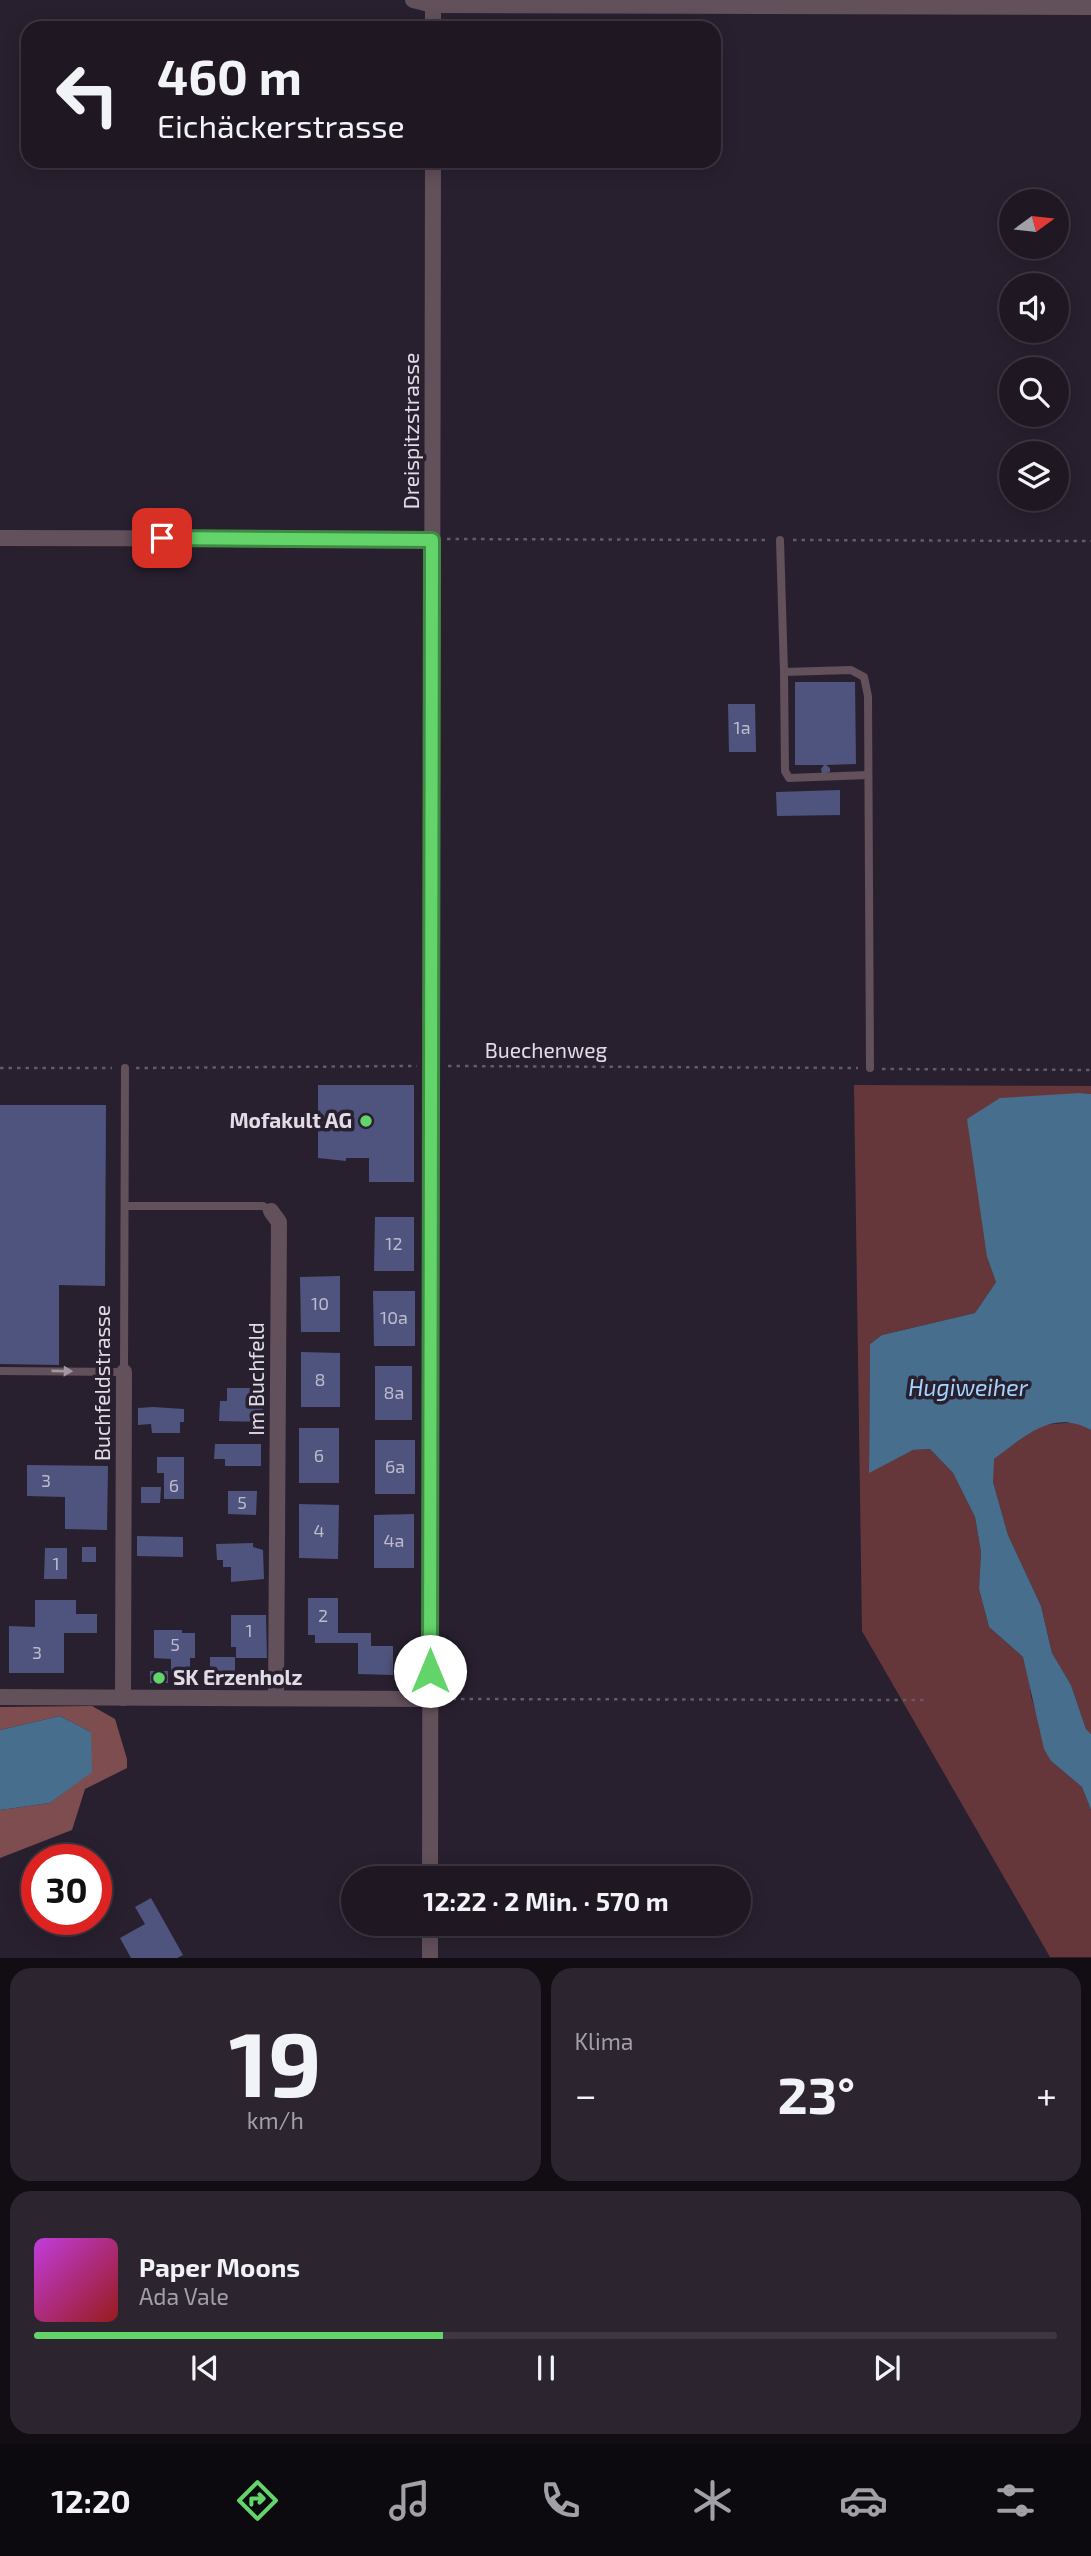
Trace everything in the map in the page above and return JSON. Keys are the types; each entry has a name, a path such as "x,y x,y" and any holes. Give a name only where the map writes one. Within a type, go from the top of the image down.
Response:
{"street":[{"path":"412,0 1091,7"},
{"path":"433,2 433,21"},
{"name":"Dreispitzstrasse","path":"430,1866 433,168"},
{"path":"0,538 432,540"},
{"name":"Im Buchfeld","path":"271,1211 279,1222 276,1698"},
{"name":"Buchfeldstrasse","path":"123,1698 124,1372"},
{"path":"0,1696 430,1699"},
{"path":"430,1936 430,1958"}],"lane":[{"path":"780,540 785,771 789,778 868,775"},
{"path":"784,672 851,670 864,677 868,696 870,1068"},
{"name":"Buchfeldstrasse","path":"124,1372 125,1068"},
{"name":"Im Buchfeld","path":"125,1206 263,1206 271,1211"},
{"path":"0,1371 124,1372"}],"path":[{"path":"432,540 1091,541"},
{"name":"Buechenweg","path":"0,1068 431,1066 1091,1070"},
{"path":"430,1699 924,1700"}],"shaded area":[{"path":"854,1085 1091,1086 1091,1094 1080,1093 987,1257 996,1282 975,1313 882,1335 870,1344 869,1472 913,1450 930,1449 953,1473 975,1517 981,1552 979,1589 989,1627 1023,1657 1031,1696 1051,1761 1082,1787 1091,1810 1091,1957 1050,1957 862,1631"},
{"path":"1077,1422 1091,1430 1091,1734 1086,1729 1071,1685 1052,1653 1041,1606 1008,1535 993,1482 993,1459 1040,1425"},
{"path":"92,1706 115,1719 127,1759 127,1768 85,1789 72,1830 36,1844 21,1844 21,1850 0,1858 0,1810 50,1803 91,1772 91,1732 60,1716 0,1730 0,1707"}],"water":[{"name":"Hugiweiher","path":"1091,1094 1091,1430 1064,1422 1039,1428 994,1459 993,1482 1008,1535 1041,1606 1052,1653 1071,1685 1086,1729 1091,1734 1091,1810 1082,1787 1051,1761 1044,1749 1023,1657 989,1627 979,1589 981,1552 975,1517 953,1473 930,1449 913,1450 869,1473 870,1344 882,1335 975,1313 996,1282 987,1257 967,1119 1000,1098"},
{"path":"60,1716 91,1732 92,1772 50,1803 0,1810 0,1730"}],"building":[{"path":"795,682 855,682 856,764 826,765 830,772 822,774 824,765 795,765"},
{"path":"728,704 755,704 756,752 729,752"},
{"path":"840,790 840,815 777,816 776,792"},
{"name":"Mofakult AG","path":"318,1085 414,1085 414,1182 369,1182 369,1158 346,1158 346,1161 318,1158"},
{"path":"0,1105 106,1105 105,1286 59,1285 59,1365 0,1364"},
{"path":"375,1217 414,1217 414,1271 374,1271"},
{"path":"340,1276 340,1332 301,1332 300,1277"},
{"path":"373,1291 415,1291 415,1346 374,1346"},
{"path":"301,1352 340,1353 340,1407 301,1407"},
{"path":"375,1366 412,1366 412,1420 375,1420"},
{"path":"227,1388 251,1388 251,1403 263,1404 262,1422 219,1421 220,1401 227,1401"},
{"path":"138,1408 184,1409 184,1422 180,1422 180,1433 152,1433 151,1424 138,1425"},
{"path":"299,1428 339,1428 339,1483 299,1483"},
{"path":"375,1440 415,1440 415,1494 375,1494"},
{"path":"215,1444 261,1444 261,1466 225,1466 225,1459 214,1459"},
{"path":"157,1457 184,1457 184,1499 164,1499 164,1473 157,1473"},
{"path":"27,1465 108,1466 107,1530 65,1529 65,1497 27,1496"},
{"path":"141,1487 161,1487 160,1503 141,1503"},
{"path":"228,1491 257,1491 256,1515 228,1514"},
{"path":"299,1504 339,1505 338,1559 299,1558"},
{"path":"414,1514 414,1568 374,1568 374,1515"},
{"path":"137,1536 183,1537 183,1557 137,1556"},
{"path":"253,1543 253,1547 263,1550 264,1579 231,1582 231,1567 223,1567 223,1560 217,1560 216,1544"},
{"path":"82,1547 96,1547 96,1562 82,1562"},
{"path":"45,1548 67,1548 67,1579 44,1579"},
{"path":"308,1598 338,1598 338,1633 371,1633 371,1646 393,1646 393,1675 358,1674 358,1643 315,1643 315,1635 308,1635"},
{"path":"35,1600 76,1600 76,1614 97,1614 97,1633 64,1633 64,1673 9,1673 9,1626 35,1627"},
{"path":"231,1615 266,1615 267,1658 236,1658 236,1647 231,1647"},
{"path":"154,1630 195,1633 195,1658 190,1658 190,1678 171,1678 171,1659 154,1658"},
{"path":"210,1657 235,1657 235,1676 210,1675"},
{"name":"SK Erzenholz","path":"150,1671 168,1671 168,1683 150,1683"},
{"path":"151,1898 183,1955 177,1958 131,1958 120,1938 145,1924 135,1907"}],"place":[{"name":"Mofakult AG","path":"366,1121"},
{"name":"SK Erzenholz","path":"159,1678"}],"route":[{"path":"162,538 432,540 430,1671"}]}
